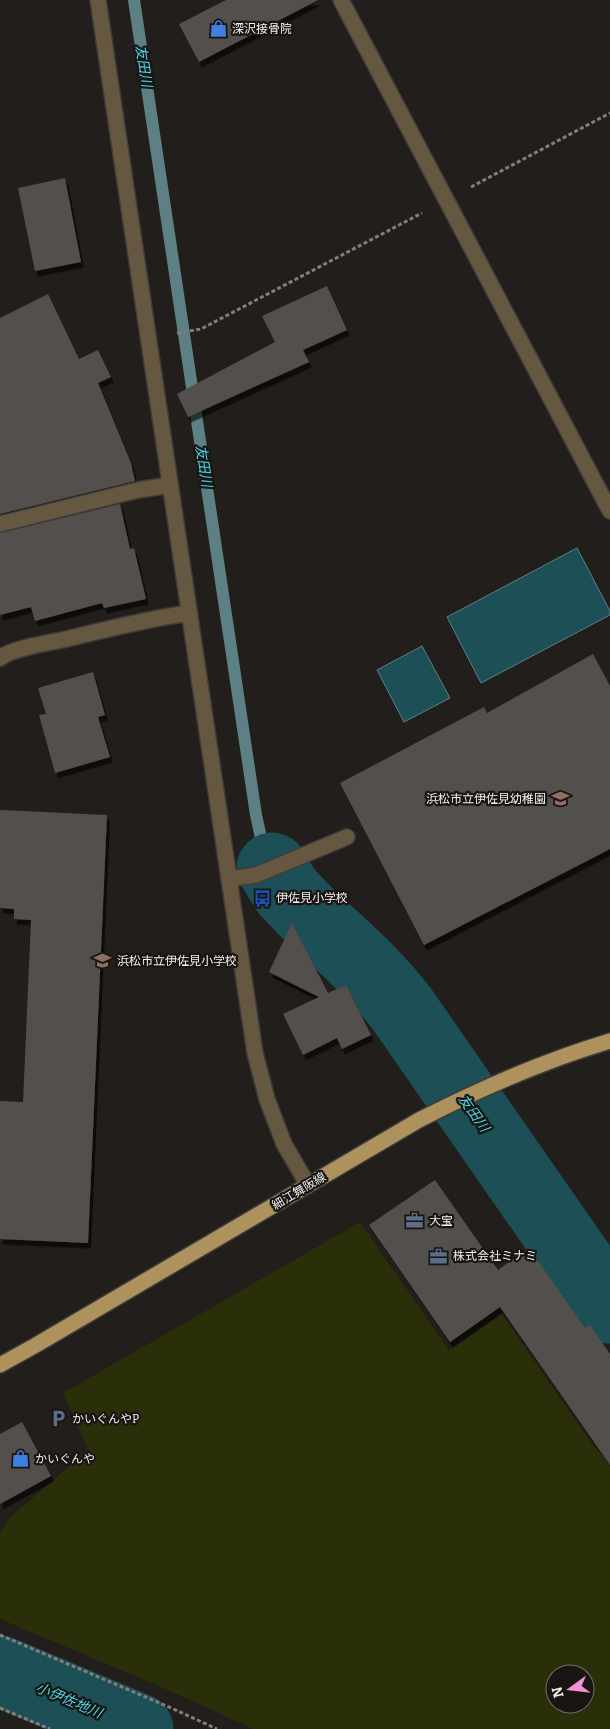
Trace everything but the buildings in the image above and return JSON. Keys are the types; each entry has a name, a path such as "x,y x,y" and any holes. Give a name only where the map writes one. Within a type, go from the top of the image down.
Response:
{"main road":[{"name":"細江舞阪線","path":"0,1365 448,1105 534,1067 610,1041"}],"street":[{"path":"98,0 255,1053 268,1099 284,1144 308,1185"},
{"path":"342,0 610,511"},
{"path":"0,524 138,490 170,485"},
{"path":"0,658 28,647 157,618 190,613"},
{"path":"229,879 256,875 347,837"}],"path":[{"path":"172,333 201,329 610,113"},
{"path":"0,1635 217,1729"},
{"path":"0,1708 50,1729"}],"green space":[{"path":"360,1222 449,1350 502,1314 591,1443 610,1463 610,1729 253,1729 175,1693 0,1619 0,1534 7,1520 88,1450 63,1393"}],"water":[{"path":"577,548 610,611 610,615 481,683 447,617"},
{"path":"422,646 450,698 404,722 377,670"}],"waterway":[{"name":"友田川","path":"134,0 256,815 262,842 272,868"},
{"name":"友田川","path":"272,868 287,892 312,918"},
{"name":"友田川","path":"324,929 365,967 402,1009 610,1308"},
{"name":"小伊佐地川","path":"0,1671 138,1729"}],"place":[{"name":"深沢接骨院","path":"218,29"},
{"name":"浜松市立伊佐見幼稚園","path":"560,799"},
{"name":"伊佐見小学校","path":"262,898"},
{"name":"浜松市立伊佐見小学校","path":"103,961"},
{"name":"大宝","path":"415,1221"},
{"name":"株式会社ミナミ","path":"439,1256"},
{"name":"かいぐんやP","path":"58,1419"},
{"name":"かいぐんや","path":"21,1459"}]}
